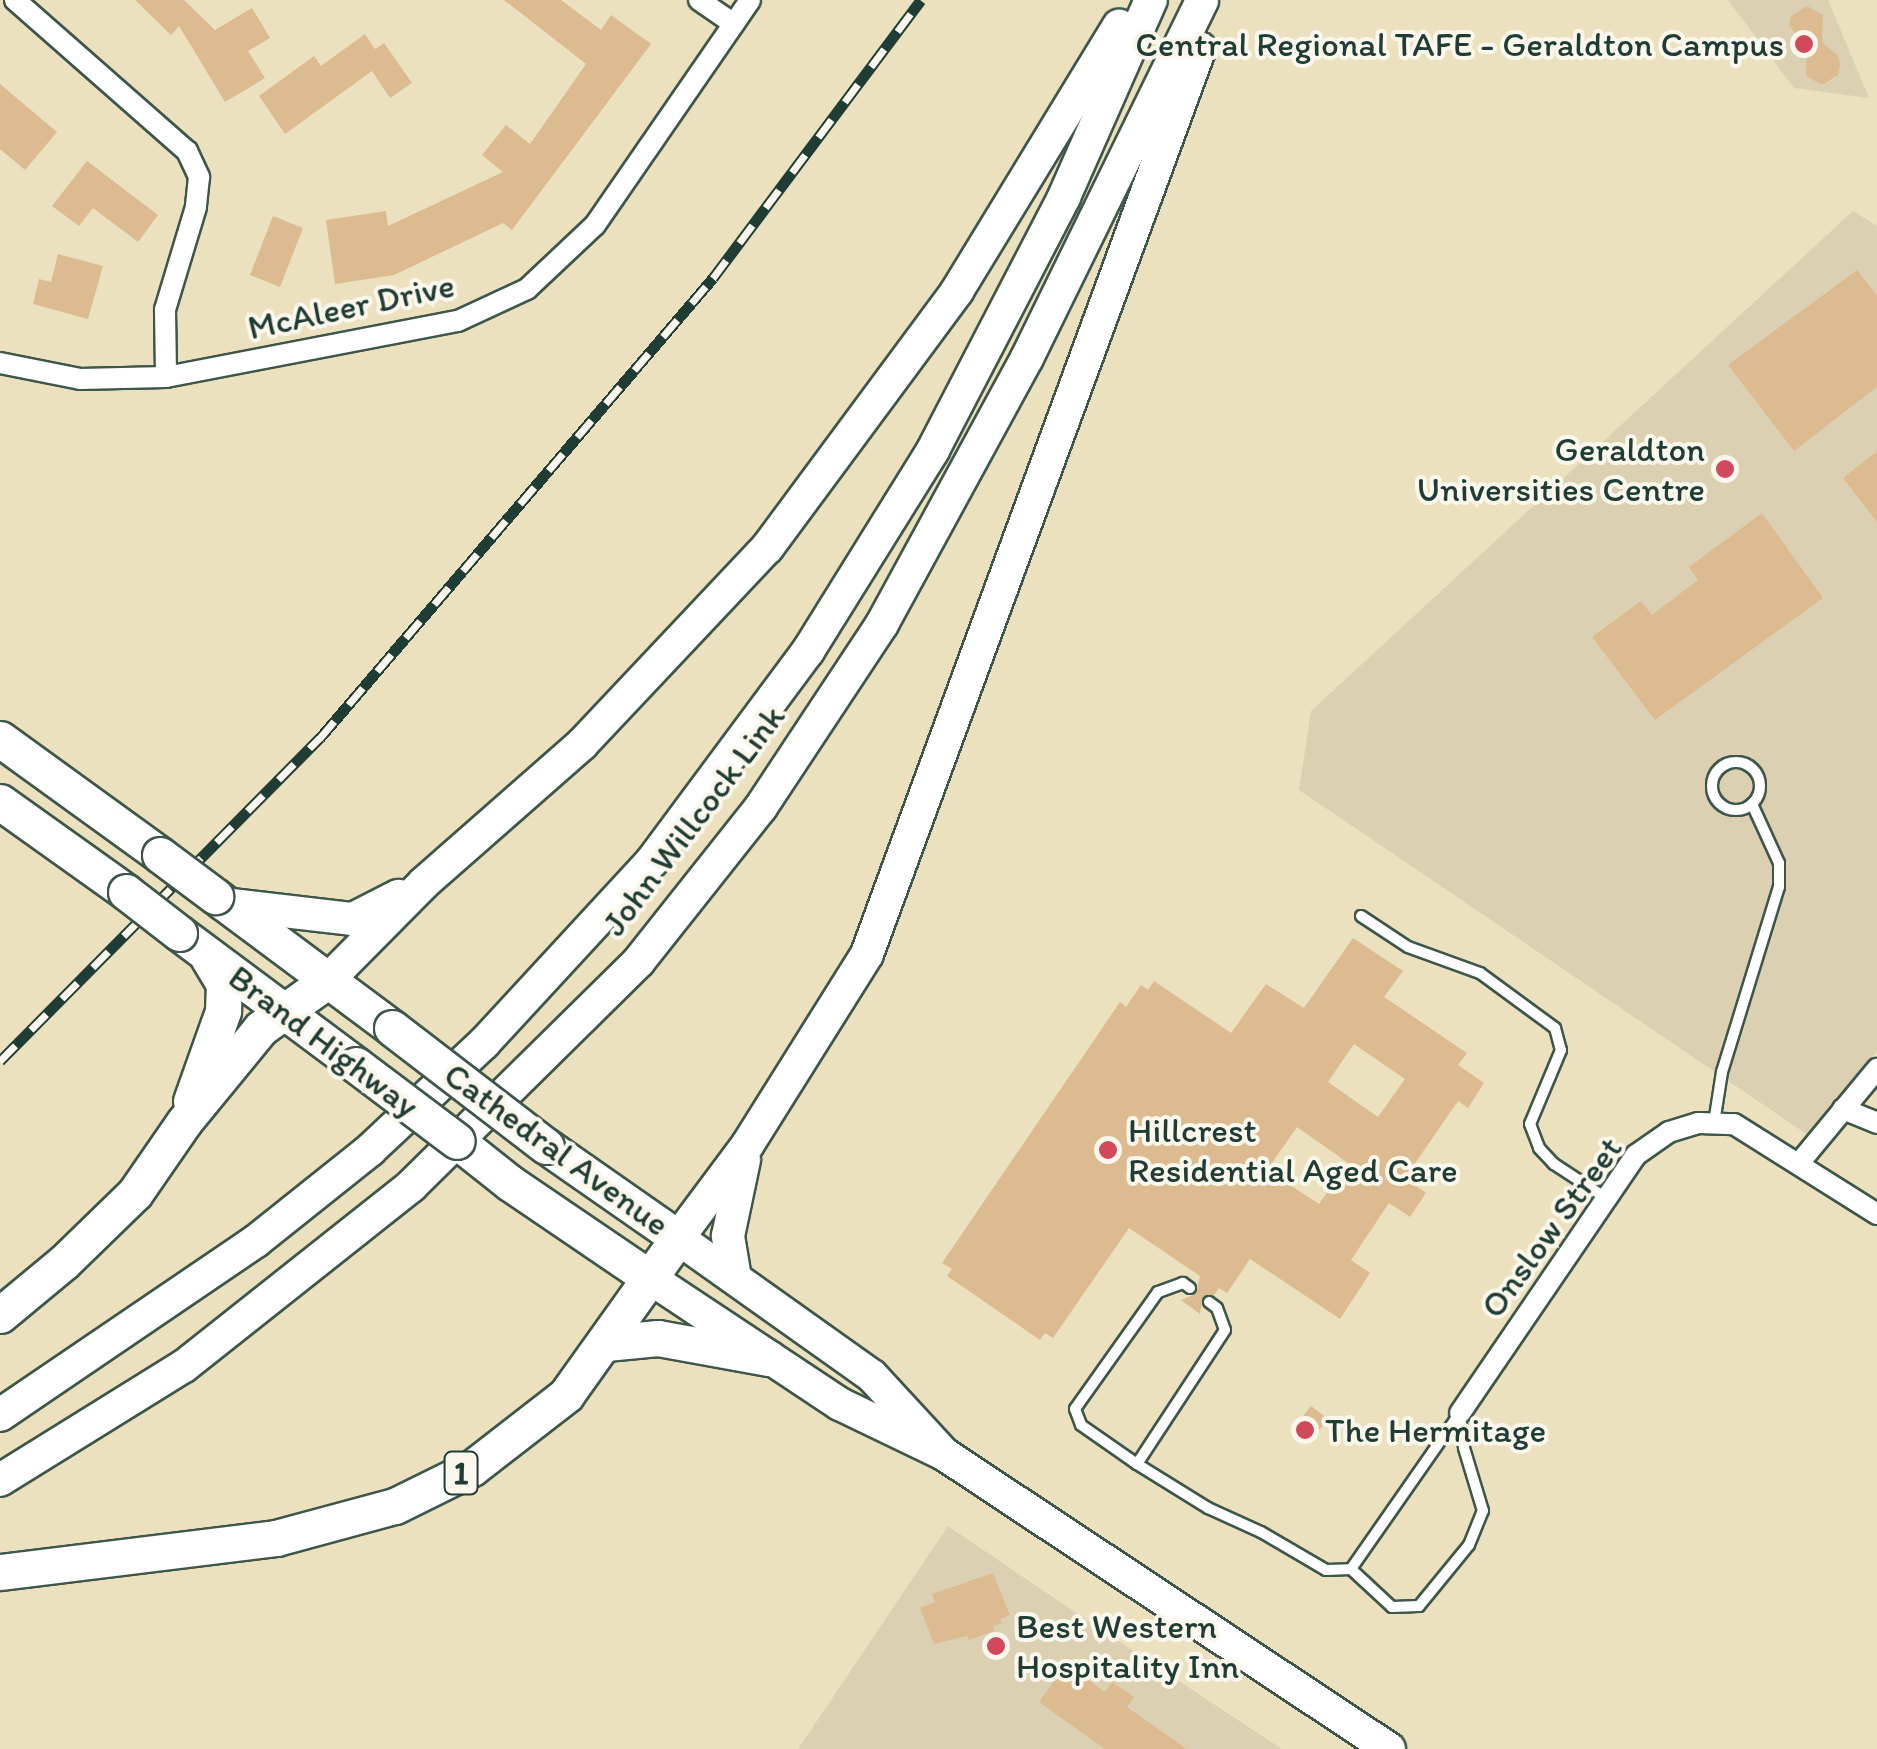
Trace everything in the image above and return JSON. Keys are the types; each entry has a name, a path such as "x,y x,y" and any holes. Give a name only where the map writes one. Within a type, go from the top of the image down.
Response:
{"highway":[{"name":"Cathedral Avenue","path":"0,739 546,1146 678,1238"},
{"name":"Brand Highway","path":"0,802 126,892 510,1183 650,1278"},
{"path":"184,1122 223,1012 224,984 192,943"},
{"path":"0,1315 64,1262 135,1192 184,1122 280,1010 326,981"},
{"name":"1","path":"0,1572 276,1538 395,1506 472,1468 566,1395 678,1238"},
{"path":"606,1343 658,1338 768,1358"}],"main road":[{"path":"326,981 424,883 582,744 768,548 956,292 1132,0"},
{"name":"John Willcock Link","path":"0,1415 256,1241 370,1150 484,1043 652,861 808,652 933,450 1064,198 1151,0"},
{"name":"John Willcock Link","path":"0,1480 184,1366 410,1186 640,961 761,806 882,624 1027,358 1202,0"},
{"path":"678,1238 748,1144 867,954 1220,0"},
{"path":"219,900 353,918 424,883"},
{"path":"735,1278 728,1236 748,1144"},
{"name":"Cathedral Avenue","path":"678,1238 872,1376 944,1454"},
{"name":"Cathedral Avenue","path":"650,1278 840,1404 944,1454 1390,1749"}],"street":[{"path":"15,0 187,151 198,177 196,207 165,310 166,377"},
{"path":"699,0 734,24"},
{"name":"McAleer Drive","path":"0,363 80,379 166,377 458,320 527,289 595,225 750,0"},
{"path":"1800,1162 1877,1069"},
{"path":"1843,1109 1877,1123"},
{"path":"1714,1124 1734,1124 1877,1214"},
{"name":"Onslow Street","path":"1460,1413 1636,1156 1669,1132 1714,1124"}],"lane":[{"path":"1738,761 1755,770 1760,788 1752,804 1734,810 1717,800 1712,783 1721,766 1738,761"},
{"path":"1714,1124 1722,1072 1779,887 1779,863 1752,804"},
{"path":"1361,916 1408,947 1480,973 1555,1028 1561,1050 1530,1124 1540,1148 1554,1164 1606,1198"},
{"path":"1190,1288 1183,1284 1158,1292 1075,1408 1081,1425 1208,1508 1261,1532 1326,1570 1351,1569 1392,1607 1419,1606 1470,1545 1483,1511 1464,1448 1460,1413"},
{"path":"1138,1464 1224,1330 1217,1308 1209,1302"},
{"path":"1351,1569 1460,1413"}],"shaded area":[{"name":"Central Regional TAFE - Geraldton Campus","path":"1728,0 1828,0 1869,98 1794,88"},
{"name":"Geraldton Universities Centre","path":"1853,211 1877,226 1877,1051 1808,1135 1299,790 1311,711"},
{"name":"Best Western Hospitality Inn","path":"948,1526 1091,1623 1282,1749 798,1749"}],"building":[{"path":"135,0 184,0 215,30 252,8 270,38 248,51 265,78 225,102 179,26 171,35"},
{"path":"504,0 561,0 601,30 611,15 651,44 512,230 503,223 394,275 335,284 326,220 386,211 388,226 503,172 482,155 506,125 530,144 586,64"},
{"path":"1807,6 1823,15 1822,42 1838,56 1840,65 1838,75 1822,85 1806,76 1807,49 1789,25 1791,16"},
{"path":"365,34 375,49 384,43 412,83 390,98 372,71 285,134 259,96 314,56 321,66"},
{"path":"0,84 57,132 25,170 0,149"},
{"path":"87,161 158,215 138,242 93,208 79,226 52,206"},
{"path":"273,216 303,228 280,287 250,275"},
{"path":"58,254 103,266 88,319 33,304 39,279 51,282"},
{"path":"1857,270 1877,296 1877,387 1794,451 1728,365"},
{"path":"1877,451 1877,522 1843,478"},
{"path":"1762,513 1823,598 1655,720 1592,637 1641,601 1652,615 1698,580 1689,567"},
{"name":"Hillcrest Residential Aged Care","path":"1353,938 1403,971 1384,997 1467,1053 1458,1065 1484,1083 1468,1108 1458,1101 1405,1178 1426,1193 1410,1217 1389,1203 1351,1260 1370,1273 1340,1319 1250,1259 1227,1293 1219,1288 1214,1295 1203,1296 1200,1314 1181,1300 1196,1294 1200,1276 1129,1228 1053,1338 1045,1333 1040,1340 947,1276 952,1269 942,1263 1120,1002 1126,1007 1141,985 1148,990 1154,981 1231,1033 1266,984 1304,1008","holes":["1354,1044 1405,1079 1378,1117 1328,1082","1297,1127 1348,1163 1319,1204 1267,1170"]},
{"path":"1311,1406 1328,1419 1309,1443 1292,1430"},
{"path":"993,1573 1010,1615 993,1626 994,1631 969,1640 967,1636 934,1644 920,1608 935,1602 932,1594"},
{"path":"1066,1664 1105,1692 1112,1682 1134,1697 1127,1707 1187,1749 1105,1749 1039,1702"}],"railway":[{"path":"0,1061 320,738 713,278 921,0"}],"place":[{"name":"Central Regional TAFE - Geraldton Campus","path":"1804,44"},
{"name":"Geraldton Universities Centre","path":"1725,469"},
{"name":"Hillcrest Residential Aged Care","path":"1108,1150"},
{"name":"The Hermitage","path":"1305,1430"},
{"name":"Best Western Hospitality Inn","path":"996,1646"}]}
